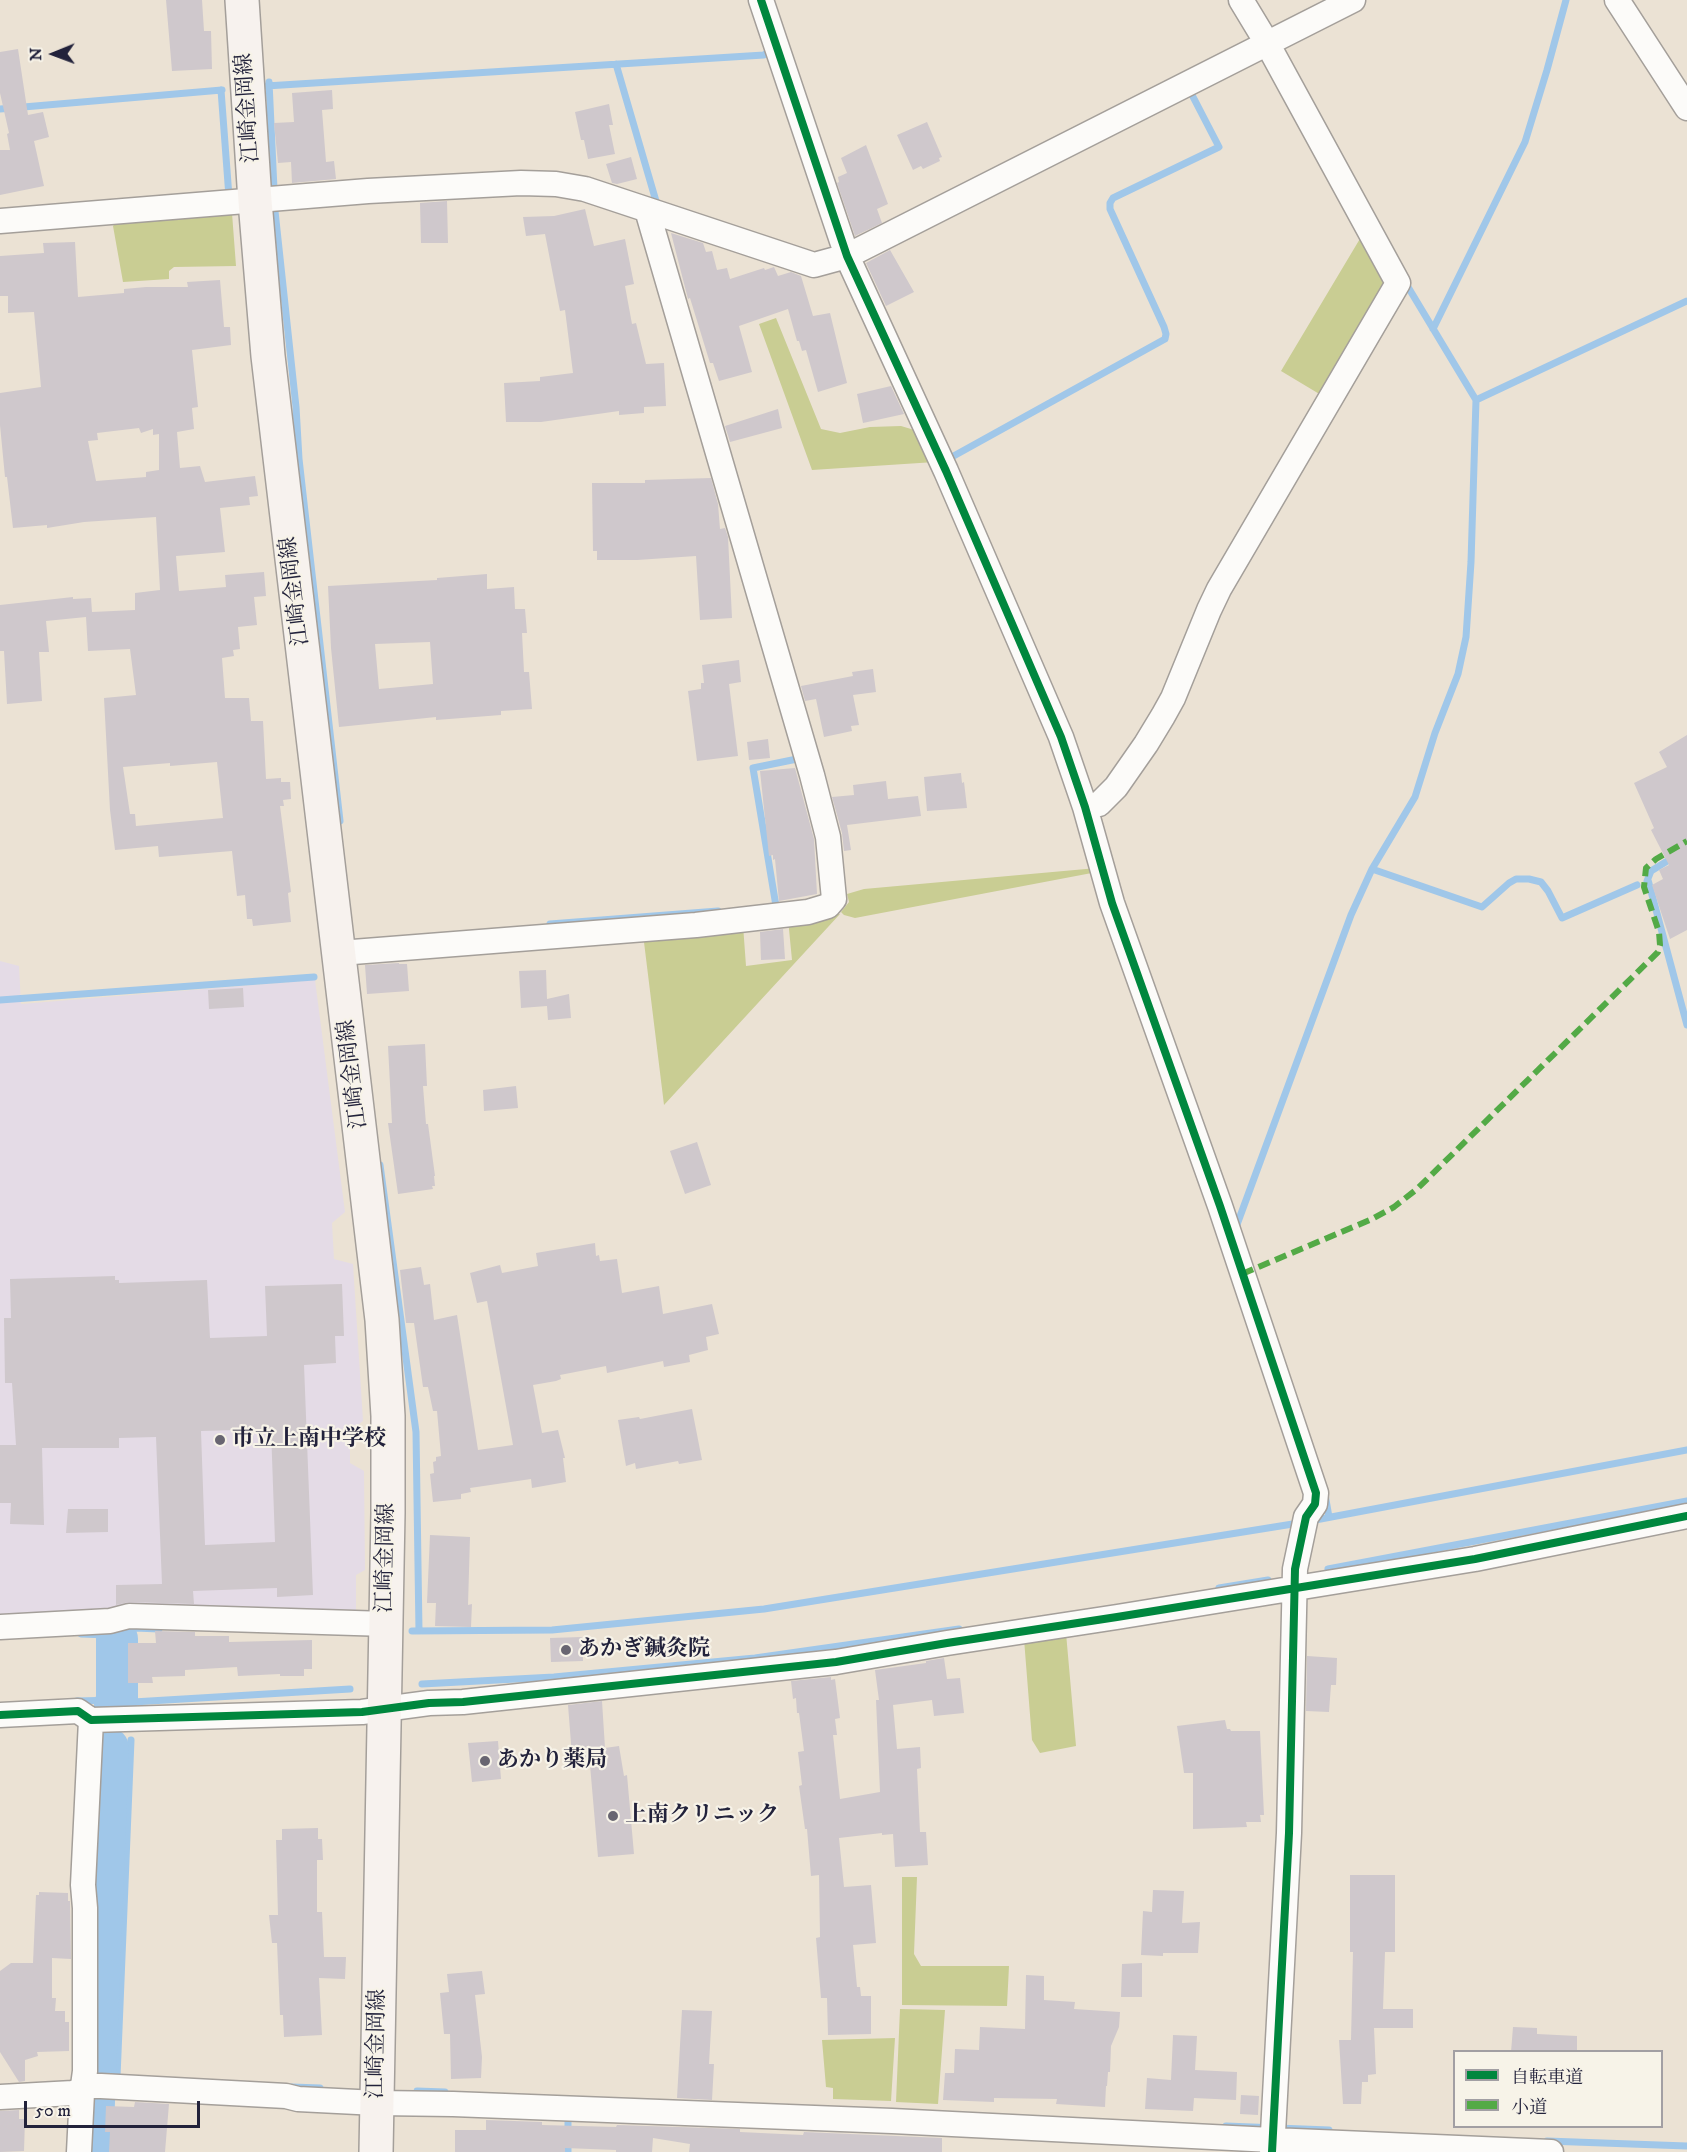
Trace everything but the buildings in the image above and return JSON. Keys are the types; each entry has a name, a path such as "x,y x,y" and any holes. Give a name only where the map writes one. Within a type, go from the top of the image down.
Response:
{"main road":[{"name":"江崎金岡線","path":"242,0 268,200 268,356 349,952 382,1320 388,1416 387,1624 376,2152"}],"street":[{"path":"761,0 851,254 1092,806 1112,903 1220,1206 1316,1493 1315,1504 1306,1521 1295,1569 1289,1833 1272,2138"},
{"path":"1092,806 1116,787 1146,744 1173,698 1219,590 1398,283 1241,0"},
{"path":"0,221 404,189 521,183 556,184 585,189 814,265 851,254 1264,38 1353,0"},
{"path":"1617,0 1687,108"},
{"path":"349,952 696,925 808,912 828,906 834,899 828,837 812,775 656,213"},
{"path":"0,1715 78,1711 91,1720 351,1712 836,1662 1475,1559 1687,1516"},
{"path":"0,1627 110,1621 129,1616 387,1624"},
{"path":"79,2152 90,2086 85,2071 83,1885 91,1720"},
{"path":"0,2097 73,2093 90,2086 377,2103 892,2121 1551,2152"}],"shaded area":[{"path":"0,961 19,966 21,1004 315,980 345,1212 332,1223 334,1259 353,1264 363,1421 350,1431 350,1463 364,1471 365,1570 356,1575 356,1618 0,1621"}],"green space":[{"path":"232,213 236,266 174,267 169,271 169,279 123,282 113,226 117,220"},
{"path":"1364,232 1390,279 1321,395 1281,371"},
{"path":"776,318 821,429 840,433 870,427 901,426 921,432 935,462 812,470 759,324"},
{"path":"1097,868 1097,872 855,918 841,912 849,902 847,894 864,889"},
{"path":"840,914 664,1105 643,934 743,925 746,966 792,960 788,919"},
{"path":"1066,1633 1076,1746 1040,1753 1032,1740 1024,1639"},
{"path":"902,1877 917,1877 914,1954 921,1966 1009,1966 1007,2006 902,2005"},
{"path":"900,2009 945,2010 938,2104 896,2102"},
{"path":"895,2038 891,2101 833,2099 833,2088 826,2087 822,2040"}],"waterway":[{"path":"1433,329 1525,142 1566,0"},
{"path":"266,86 764,55 769,48"},
{"path":"616,64 658,208"},
{"path":"269,82 275,211 296,407 299,459 340,821"},
{"path":"221,90 229,197"},
{"path":"0,109 222,90"},
{"path":"950,458 1165,339 1164,327 1110,209 1110,203 1113,198 1219,147 1190,91"},
{"path":"1372,869 1415,797 1435,733 1458,674 1466,637 1471,562 1476,400 1405,282"},
{"path":"1476,400 1687,301"},
{"path":"776,906 753,768 797,759"},
{"path":"1647,881 1651,871 1687,849"},
{"path":"1235,1230 1351,915 1372,869 1482,907 1516,879 1541,882 1562,918 1637,885"},
{"path":"1648,880 1687,1025"},
{"path":"550,924 718,911"},
{"path":"0,1000 314,977"},
{"path":"380,1165 416,1432 419,1631"},
{"path":"1310,1521 1687,1450"},
{"path":"1325,1494 1329,1517"},
{"path":"1328,1569 1687,1501"},
{"path":"412,1631 552,1630 764,1609 1299,1523"},
{"path":"1219,1588 1268,1580"},
{"path":"81,1634 107,1635 117,1639 135,1628 159,1629"},
{"path":"422,1684 554,1677 755,1658 959,1629"},
{"path":"115,1705 117,1700 117,1639"},
{"path":"77,1701 133,1702 350,1689"},
{"path":"122,2078 117,2077 131,1740"},
{"path":"92,2152 108,1748"},
{"path":"95,2068 117,2069"},
{"path":"292,2087 320,2088"},
{"path":"417,2091 445,2092"},
{"path":"568,2116 568,2152"},
{"path":"1226,2126 1329,2130"},
{"path":"1547,2141 1687,2146"}],"marked path":[{"path":"1242,1274 1372,1219 1394,1207 1417,1189 1658,952 1659,932 1644,887 1646,868 1656,859 1687,841"}],"cycle path":[{"path":"761,0 847,256 946,471 1061,737 1085,807 1112,903 1220,1206 1316,1493 1315,1504 1306,1517 1295,1569 1289,1833 1272,2152"},
{"path":"0,1715 78,1711 91,1720 362,1712 429,1703 463,1702 836,1662 1475,1559 1687,1516"}],"place":[{"name":"市立上南中学校","path":"220,1440"},
{"name":"あかぎ鍼灸院","path":"566,1650"},
{"name":"あかり薬局","path":"485,1761"},
{"name":"上南クリニック","path":"613,1816"}]}
